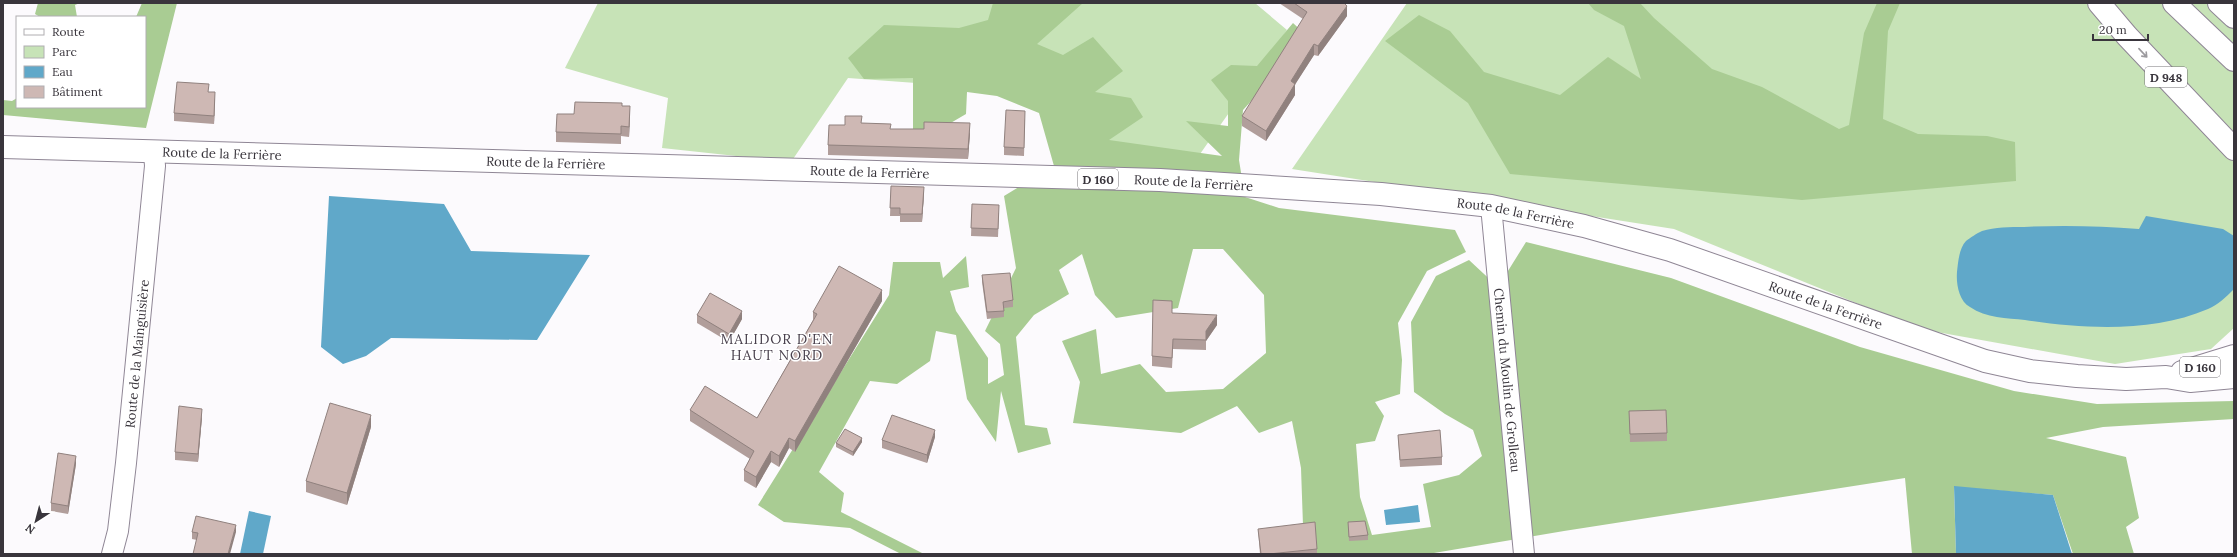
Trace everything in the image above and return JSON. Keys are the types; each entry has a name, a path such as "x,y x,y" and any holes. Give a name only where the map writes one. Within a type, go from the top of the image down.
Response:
{"main road":[{"name":"D 948","path":"2099,3 2127,36 2234,149"},
{"path":"2174,3 2234,60"},
{"path":"2219,3 2234,17"},
{"name":"Route de la Ferrière","path":"3,147 154,153 1160,180 1381,194 1491,206 1584,226 1670,250 1985,361 2030,371 2126,379 2166,377 2190,381 2234,376"},
{"name":"Route de la Ferrière","path":"2166,377 2234,356"}],"street":[{"name":"Route de la Mainguisière","path":"112,554 118,531 126,463 155,166 154,153"},
{"name":"Chemin du Moulin de Grolleau","path":"1491,206 1524,554"}],"green space":[{"path":"38,3 80,3 75,5 77,16 38,16 35,14"},
{"path":"142,3 177,3 146,128 3,115 3,100 12,101 16,99 16,108 146,108 146,16 136,16"},
{"path":"598,3 1255,3 1287,30 1193,164 1068,164 1053,93 848,78 791,162 662,148 668,98 565,68"},
{"path":"993,3 1083,3 1037,44 1063,55 1093,37 1123,71 1095,92 1131,98 1143,117 1109,140 1222,156 1186,121 1228,126 1228,101 1211,80 1231,65 1257,66 1293,23 1309,38 1243,110 1239,160 1245,197 1279,208 1455,230 1466,252 1427,271 1398,323 1402,360 1400,394 1375,402 1384,416 1375,441 1356,444 1360,497 1372,535 1431,527 1423,484 1459,475 1482,456 1473,430 1445,414 1414,392 1411,322 1436,276 1469,260 1498,287 1526,242 1671,278 1860,347 2014,391 2097,404 2234,401 2234,419 2103,427 2046,438 2126,457 2139,518 2126,527 2134,554 2073,554 2053,495 1954,487 1956,554 1912,554 1905,478 1564,531 1428,554 1304,554 1301,468 1292,421 1259,433 1237,406 1181,433 1073,423 1080,382 1062,341 1096,329 1101,374 1140,364 1166,392 1223,389 1266,353 1264,295 1223,249 1193,249 1178,308 1116,318 1095,295 1082,254 1059,270 1069,294 1034,315 1016,337 1025,425 1047,428 1051,444 1018,453 1001,391 996,442 967,399 956,335 936,331 930,361 897,384 870,381 819,472 844,493 841,512 924,554 901,554 850,528 784,522 758,505 889,295 893,262 940,262 943,278 966,256 969,287 950,291 956,311 988,358 988,384 1004,375 1000,344 985,331 1016,268 1004,196 1054,166 1039,113 997,96 967,92 966,114 913,145 913,78 864,79 848,58 884,25 959,28 988,20"},
{"path":"1407,3 2221,3 2234,21 2234,328 2211,349 2115,364 1920,329 1674,229 1292,169"},
{"path":"1588,3 1640,3 1654,18 1712,69 1762,87 1839,129 1849,125 1864,33 1877,3 1900,3 1888,31 1883,119 1918,134 1987,136 2015,142 2016,181 1802,200 1510,174 1468,103 1385,41 1419,15 1450,31 1484,72 1560,95 1608,57 1641,79 1624,26 1594,10"}],"water":[{"path":"329,196 444,204 471,251 590,255 537,340 391,338 366,356 343,364 321,347"},
{"path":"2146,216 2223,229 2234,236 2234,289 2215,305 2186,317 2164,322 2118,327 2094,327 1997,317 1976,311 1963,301 1959,292 1957,277 1960,252 1966,241 1982,231 2003,228 2053,226 2139,229"},
{"path":"1954,486 2053,495 2072,554 1956,554"},
{"path":"1418,505 1420,522 1386,525 1384,510"},
{"path":"249,511 271,516 263,554 240,554"}],"building":[{"path":"1294,3 1344,3 1347,6 1318,46 1314,44 1291,81 1295,84 1266,131 1242,116 1307,12"},
{"path":"177,82 209,84 208,92 215,92 214,116 174,113"},
{"path":"575,102 622,103 622,106 630,106 629,127 621,126 621,134 556,132 557,114 574,114"},
{"path":"1006,110 1025,111 1024,148 1004,147"},
{"path":"845,116 862,116 861,123 891,124 890,129 924,129 924,122 970,123 968,149 828,145 829,125 845,125"},
{"path":"891,186 924,187 922,214 900,214 900,208 890,208"},
{"path":"972,204 999,205 998,229 971,228"},
{"path":"839,266 882,290 795,441 789,438 779,456 771,451 756,477 744,470 754,451 690,410 705,386 757,418 817,314 813,312"},
{"path":"1010,273 1013,300 1003,302 1004,311 987,312 982,275"},
{"path":"710,293 742,311 729,334 697,315"},
{"path":"1153,300 1172,301 1172,313 1217,315 1206,331 1206,340 1173,339 1172,358 1152,356"},
{"path":"330,403 371,415 347,493 306,481"},
{"path":"179,406 202,409 198,454 175,452"},
{"path":"1666,410 1667,433 1630,434 1629,411"},
{"path":"892,415 935,430 927,455 882,440"},
{"path":"845,429 862,438 853,452 836,443"},
{"path":"1440,430 1442,457 1400,460 1398,435"},
{"path":"58,453 76,456 68,506 51,503"},
{"path":"196,516 236,525 228,554 193,554 198,533 192,532"},
{"path":"1365,521 1368,535 1349,537 1348,522"},
{"path":"1315,522 1317,549 1261,554 1258,529"}],"district":[{"name":"MALIDOR D'EN HAUT NORD","path":"777,348"}]}
